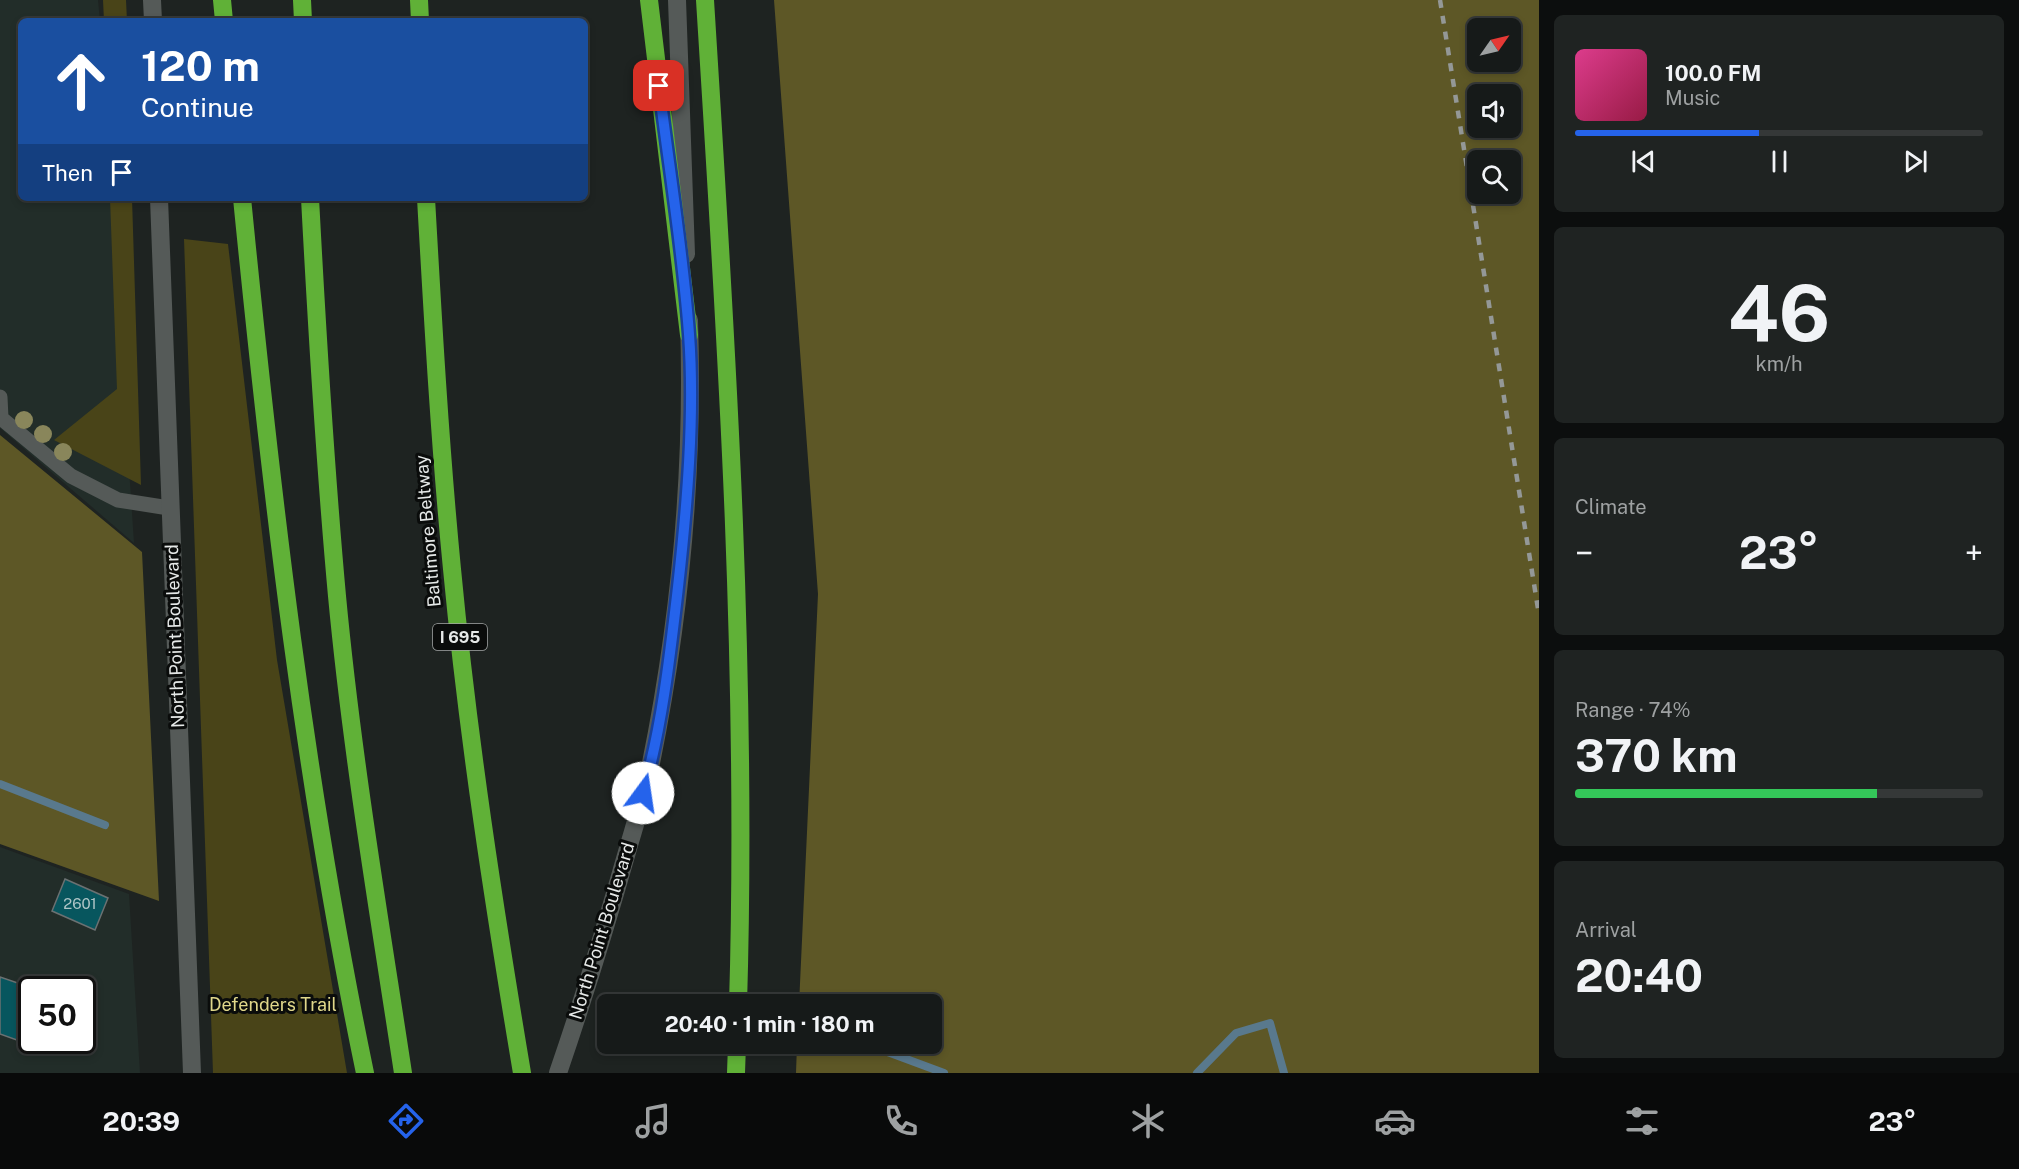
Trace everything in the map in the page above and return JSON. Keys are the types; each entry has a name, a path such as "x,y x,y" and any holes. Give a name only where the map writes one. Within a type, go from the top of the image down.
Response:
{"highway":[{"path":"222,0 224,18"},
{"path":"302,0 303,18"},
{"path":"419,0 420,18"},
{"path":"649,0 689,335"},
{"path":"705,0 725,339 740,661 738,994"},
{"path":"242,201 280,550 345,975 365,1073"},
{"path":"310,201 321,395 337,599 370,862 403,1073"},
{"name":"Baltimore Beltway","path":"426,201 436,373 452,570 484,840 522,1073"},
{"path":"736,1073 737,1054"}],"main road":[{"path":"152,0 153,18"},
{"name":"North Point Boulevard","path":"558,1073 605,931 650,770 671,648 684,528 690,431 689,335 677,0"},
{"name":"North Point Boulevard","path":"159,201 192,1073"}],"lane":[{"path":"0,397 1,418 71,476 118,500 170,508"}],"shaded area":[{"path":"0,0 98,0 100,18 18,18 18,201 111,201 134,543 0,428"},
{"path":"774,0 1539,0 1539,1073 796,1073 797,1054 942,1054 942,994 800,994 818,594"},
{"path":"0,435 142,552 159,901 0,844"},
{"path":"0,847 129,894 140,1073 0,1073"}],"green space":[{"path":"103,0 126,0 127,18 104,18"},
{"path":"110,201 132,201 141,485 54,440 117,389"},
{"name":"Defenders Trail","path":"184,239 228,244 277,660 347,1073 213,1073"}],"building":[{"path":"65,879 108,898 95,930 52,911"},
{"path":"0,977 18,983 18,1040 0,1034"}],"waterway":[{"path":"0,784 105,825"},
{"path":"1197,1073 1236,1033 1270,1023 1284,1073"},
{"path":"893,1054 944,1073"}],"railway":[{"path":"1440,0 1539,615"}],"route":[{"path":"643,793 650,770 671,648 684,528 690,431 689,335 659,86"}]}
